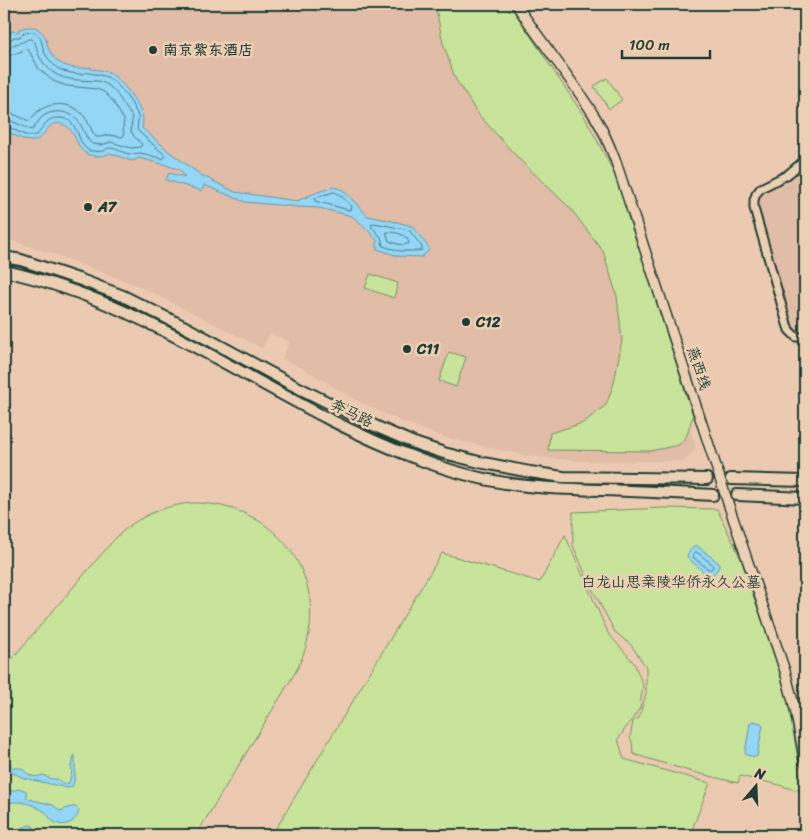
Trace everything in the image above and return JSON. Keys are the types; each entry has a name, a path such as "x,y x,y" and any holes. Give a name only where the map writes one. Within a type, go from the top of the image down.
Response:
{"main road":[{"name":"燕西线","path":"516,4 595,117 610,146 785,671 795,709 805,762"},
{"name":"奔马路","path":"4,257 20,260 81,280 131,300 186,326 291,384 377,427 444,454 513,469 563,477 707,479"},
{"name":"奔马路","path":"4,271 38,279 110,305 147,322 375,441 446,468 488,479 534,487 713,495"},
{"path":"731,478 805,481"},
{"path":"737,496 805,498"}],"street":[{"path":"805,160 786,175 761,188 754,200 754,208 789,330 796,337 805,338"}],"shaded area":[{"path":"4,4 507,4 602,146 663,328 696,449 684,461 582,461 527,456 444,437 400,421 358,401 282,358 290,342 270,333 262,348 139,286 56,255 13,241 4,240"},
{"path":"805,166 805,331 799,332 793,330 791,326 757,203 757,197 762,189"}],"green space":[{"path":"435,4 509,4 586,119 617,179 693,416 687,435 679,445 650,451 548,450 550,433 583,423 606,405 614,383 622,340 617,296 603,251 570,208 517,157 478,114 455,78 443,43"},
{"path":"607,78 622,100 609,109 594,86"},
{"path":"370,274 398,283 394,298 365,288"},
{"path":"449,352 466,357 456,387 439,381"},
{"path":"190,503 223,506 252,517 276,534 294,556 306,582 311,611 307,642 295,673 196,835 4,835 4,668 120,534 147,515"},
{"name":"白龙山思亲陵华侨永久公墓","path":"663,508 717,509 741,559 777,662 788,703 802,789 795,790 740,776 738,783 633,754 630,738 633,721 639,718 646,694 646,667 631,645 615,632 590,585 573,545 573,512"},
{"path":"565,535 608,633 634,663 643,685 640,708 618,739 624,759 710,783 688,835 272,835 442,553 540,582"}],"water":[{"path":"35,27 42,33 52,56 61,64 78,68 91,67 91,69 105,71 115,76 140,109 143,121 142,128 201,175 235,192 297,201 334,187 343,190 368,216 412,226 430,249 422,257 398,256 377,249 377,240 352,216 319,208 245,202 204,185 202,191 166,180 169,173 185,177 180,170 166,165 139,158 132,161 110,153 101,156 88,155 83,152 69,128 58,123 50,126 41,137 33,141 4,131 4,39 12,31 18,32 19,29"},
{"path":"696,545 719,563 719,567 712,576 707,575 687,557 690,550"},
{"path":"753,721 763,725 757,756 755,757 745,753 750,723"},
{"path":"75,755 74,782 72,787 67,788 24,778 4,769 4,766 9,764 14,768 22,768 31,776 43,775 66,784 69,783"},
{"path":"19,789 26,791 29,799 53,805 60,811 76,807 78,813 73,821 62,825 54,822 45,812 30,804 14,802 4,805 4,793"},
{"path":"29,825 35,829 35,832 30,835 4,835 4,833 14,832"}],"place":[{"name":"南京紫东酒店","path":"153,50"},
{"name":"A7","path":"88,207"},
{"name":"C12","path":"466,322"},
{"name":"C11","path":"407,349"}]}
